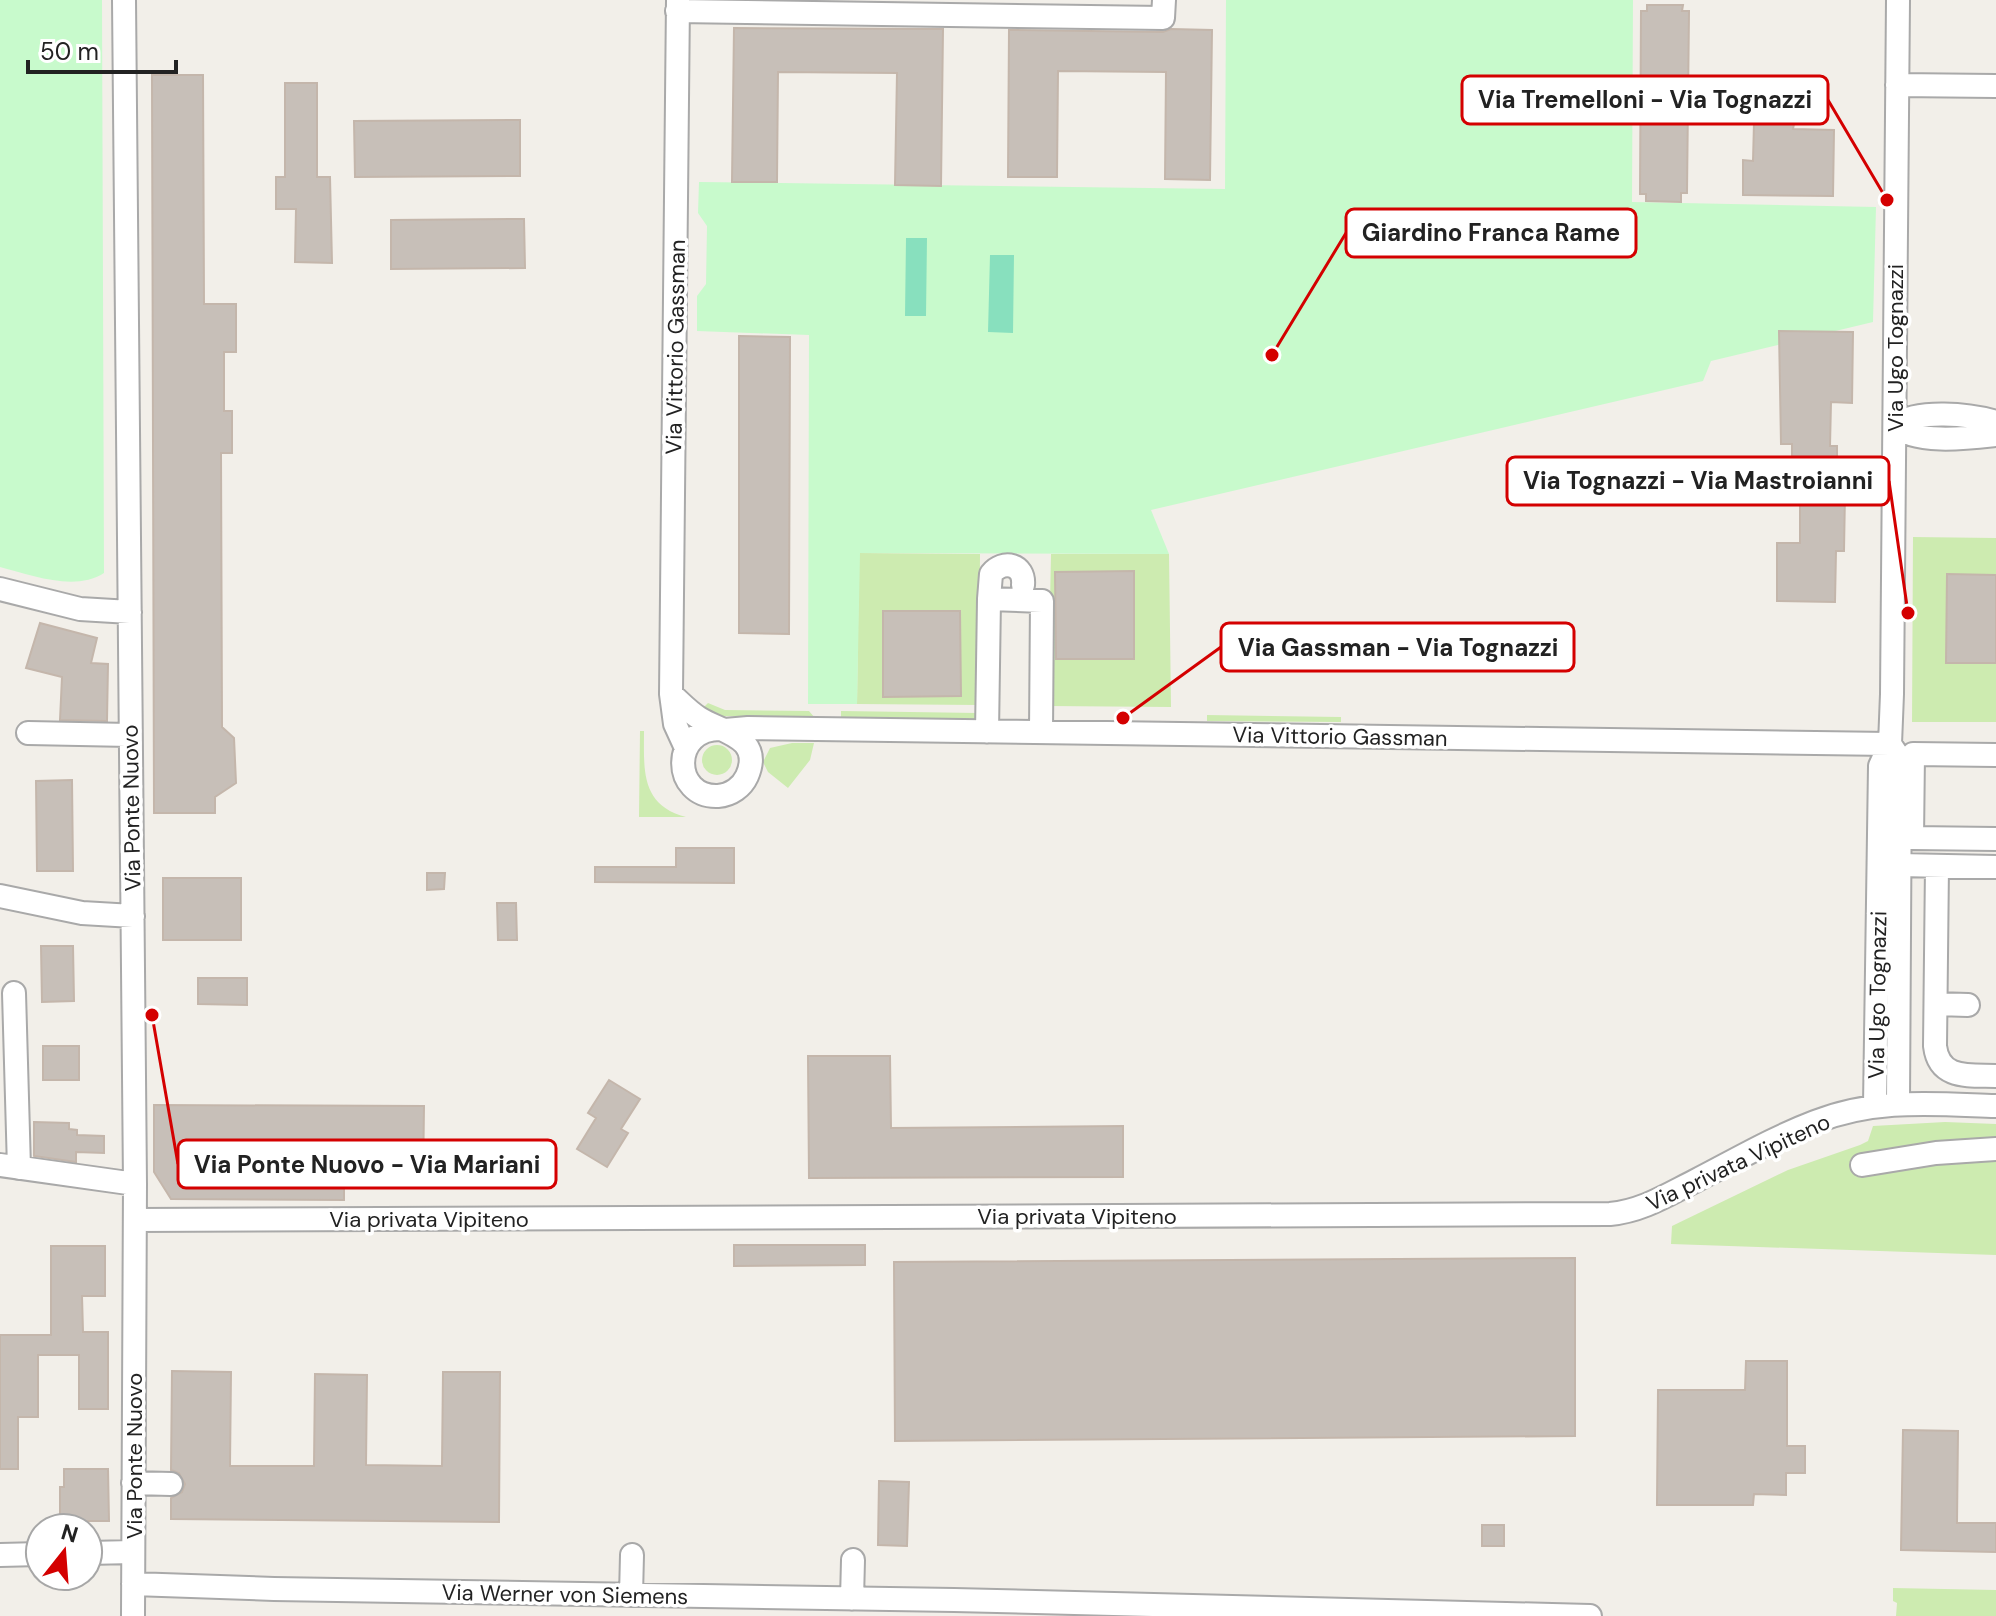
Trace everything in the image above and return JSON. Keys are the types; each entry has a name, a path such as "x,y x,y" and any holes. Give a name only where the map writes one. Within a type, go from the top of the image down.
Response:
{"street":[{"name":"Via Ponte Nuovo","path":"124,0 135,1184 133,1616"},
{"path":"677,5 1163,18 1164,0"},
{"name":"Via Ugo Tognazzi","path":"1887,1104 1880,766 1890,744 1898,0"},
{"name":"Via Vittorio Gassman","path":"677,5 671,694 675,724 686,748"},
{"path":"1897,85 1996,86"},
{"path":"1996,422 1977,418 1916,416 1895,425 1902,432 1918,437 1996,435"},
{"path":"987,732 991,574 1004,564 1016,567 1023,575 1023,585"},
{"path":"0,589 71,607 130,612"},
{"path":"989,599 1042,601 1041,732"},
{"path":"671,694 695,715 739,737 749,755"},
{"name":"Via Vittorio Gassman","path":"791,730 767,739 749,755 749,772 741,785 727,794 715,796 699,791 688,779 683,763 686,748 700,732 748,728 1890,744"},
{"path":"28,733 130,735"},
{"name":"Via Ugo Tognazzi","path":"1887,1104 1899,865 1900,767 1898,756 1890,744"},
{"path":"1996,755 1913,754 1912,823 1912,838 1996,839"},
{"path":"1899,865 1996,867"},
{"path":"1937,866 1936,1052 1942,1066 1954,1073 1996,1076"},
{"path":"0,896 82,913 133,916"},
{"path":"14,993 10,1167 135,1184"},
{"path":"1936,1004 1968,1005"},
{"name":"Via privata Vipiteno","path":"135,1220 1610,1214 1642,1208 1816,1121 1887,1104 1996,1106"},
{"path":"1862,1165 1936,1153 1996,1149"},
{"path":"133,1483 171,1484"},
{"path":"104,1553 133,1552"},
{"path":"0,1555 24,1554"},
{"path":"631,1595 632,1555"},
{"path":"852,1599 853,1560"},
{"name":"Via Werner von Siemens","path":"133,1584 1590,1616"}],"green space":[{"path":"0,0 102,0 104,573 80,581 53,580 0,567"},
{"path":"1226,0 1633,0 1632,202 1876,207 1873,322 1711,361 1703,381 1151,510 1169,554 860,553 857,704 808,704 809,335 697,331 697,296 706,284 707,226 698,213 699,182 1225,189"},
{"path":"906,238 927,238 926,316 905,316"},
{"path":"990,255 1014,255 1013,333 988,332"},
{"path":"1913,537 1996,538 1996,575 1947,575 1946,662 1996,663 1996,722 1912,722"},
{"path":"859,553 980,554 979,705 857,704"},
{"path":"1051,554 1169,554 1171,707 1048,706"},
{"path":"708,703 725,710 809,711 815,718 722,716 704,707"},
{"path":"841,711 978,713 979,719 841,717"},
{"path":"1207,715 1341,717 1341,722 1207,721"},
{"path":"640,731 644,731 645,772 652,795 660,804 686,817 639,817"},
{"path":"792,743 814,743 810,760 788,788 768,772 763,762 770,748"},
{"path":"717,745 728,749 732,760 728,771 717,775 706,771 702,760 706,749"},
{"path":"1945,1122 1996,1124 1996,1255 1671,1244 1672,1226 1788,1170 1860,1145 1868,1141 1873,1126"},
{"path":"1893,1588 1996,1590 1996,1616 1896,1616"}],"building":[{"path":"1647,5 1683,5 1682,11 1689,11 1687,193 1681,193 1681,202 1646,201 1646,194 1640,194 1641,11 1647,11"},
{"path":"734,28 943,29 941,186 895,185 897,73 778,72 777,182 732,182"},
{"path":"1171,29 1212,30 1210,180 1165,179 1166,72 1058,71 1057,177 1008,177 1009,30 1163,32"},
{"path":"152,75 203,75 204,304 236,304 236,352 224,352 224,411 232,411 232,453 221,453 222,727 234,738 236,783 215,797 215,813 154,813"},
{"path":"285,83 317,83 317,177 330,177 332,263 295,262 296,209 276,209 276,177 285,177"},
{"path":"520,120 520,176 355,177 354,121"},
{"path":"1754,123 1794,124 1793,129 1834,130 1833,196 1743,195 1743,160 1753,161"},
{"path":"524,219 525,268 391,269 391,220"},
{"path":"1779,331 1853,332 1852,403 1831,402 1830,446 1837,446 1837,493 1845,493 1844,551 1836,551 1835,602 1777,601 1777,543 1800,543 1800,496 1792,496 1792,444 1781,444"},
{"path":"739,336 790,337 789,634 739,633"},
{"path":"1134,571 1134,659 1056,659 1055,572"},
{"path":"1947,574 1996,575 1996,663 1946,663"},
{"path":"883,611 960,611 961,696 883,697"},
{"path":"40,623 97,638 91,663 108,664 107,721 60,720 62,677 26,668"},
{"path":"72,780 73,871 37,871 36,781"},
{"path":"676,848 734,848 734,883 595,882 595,867 676,867"},
{"path":"427,873 445,873 444,889 427,890"},
{"path":"163,878 241,878 241,940 163,940"},
{"path":"497,903 516,903 517,940 498,940"},
{"path":"41,946 73,946 74,1001 42,1002"},
{"path":"198,978 247,978 247,1005 198,1004"},
{"path":"43,1046 79,1046 79,1080 43,1080"},
{"path":"808,1056 890,1056 891,1128 1123,1126 1123,1177 809,1178"},
{"path":"609,1080 640,1099 621,1129 628,1133 607,1167 577,1149 596,1118 588,1113"},
{"path":"154,1105 424,1106 423,1181 385,1181 385,1148 344,1148 344,1200 171,1199 154,1172"},
{"path":"34,1122 69,1123 69,1129 77,1130 77,1135 104,1136 104,1153 76,1152 76,1162 34,1156"},
{"path":"734,1245 865,1245 865,1265 734,1266"},
{"path":"51,1246 105,1246 105,1296 82,1296 83,1332 108,1332 108,1409 79,1409 79,1355 38,1355 38,1417 18,1417 18,1469 0,1469 0,1335 51,1335"},
{"path":"1575,1258 1575,1436 895,1441 894,1262"},
{"path":"1746,1361 1787,1361 1787,1446 1805,1446 1805,1473 1786,1473 1786,1495 1754,1494 1753,1505 1657,1505 1658,1390 1745,1390"},
{"path":"172,1371 231,1372 230,1466 314,1466 315,1374 367,1375 366,1465 442,1466 443,1372 500,1372 499,1522 171,1519 171,1498 182,1492 185,1484 179,1473 171,1470"},
{"path":"1903,1430 1958,1431 1957,1523 1996,1523 1996,1552 1901,1550"},
{"path":"64,1469 108,1469 109,1521 104,1521 104,1512 60,1512 60,1487 64,1487"},
{"path":"879,1481 909,1482 907,1546 878,1545"},
{"path":"1482,1525 1504,1525 1504,1546 1482,1546"}],"place":[{"name":"Via Tremelloni - Via Tognazzi","path":"1887,200"},
{"name":"Giardino Franca Rame","path":"1272,355"},
{"name":"Via Tognazzi - Via Mastroianni","path":"1908,613"},
{"name":"Via Gassman - Via Tognazzi","path":"1123,718"},
{"name":"Via Ponte Nuovo - Via Mariani","path":"152,1015"}]}
